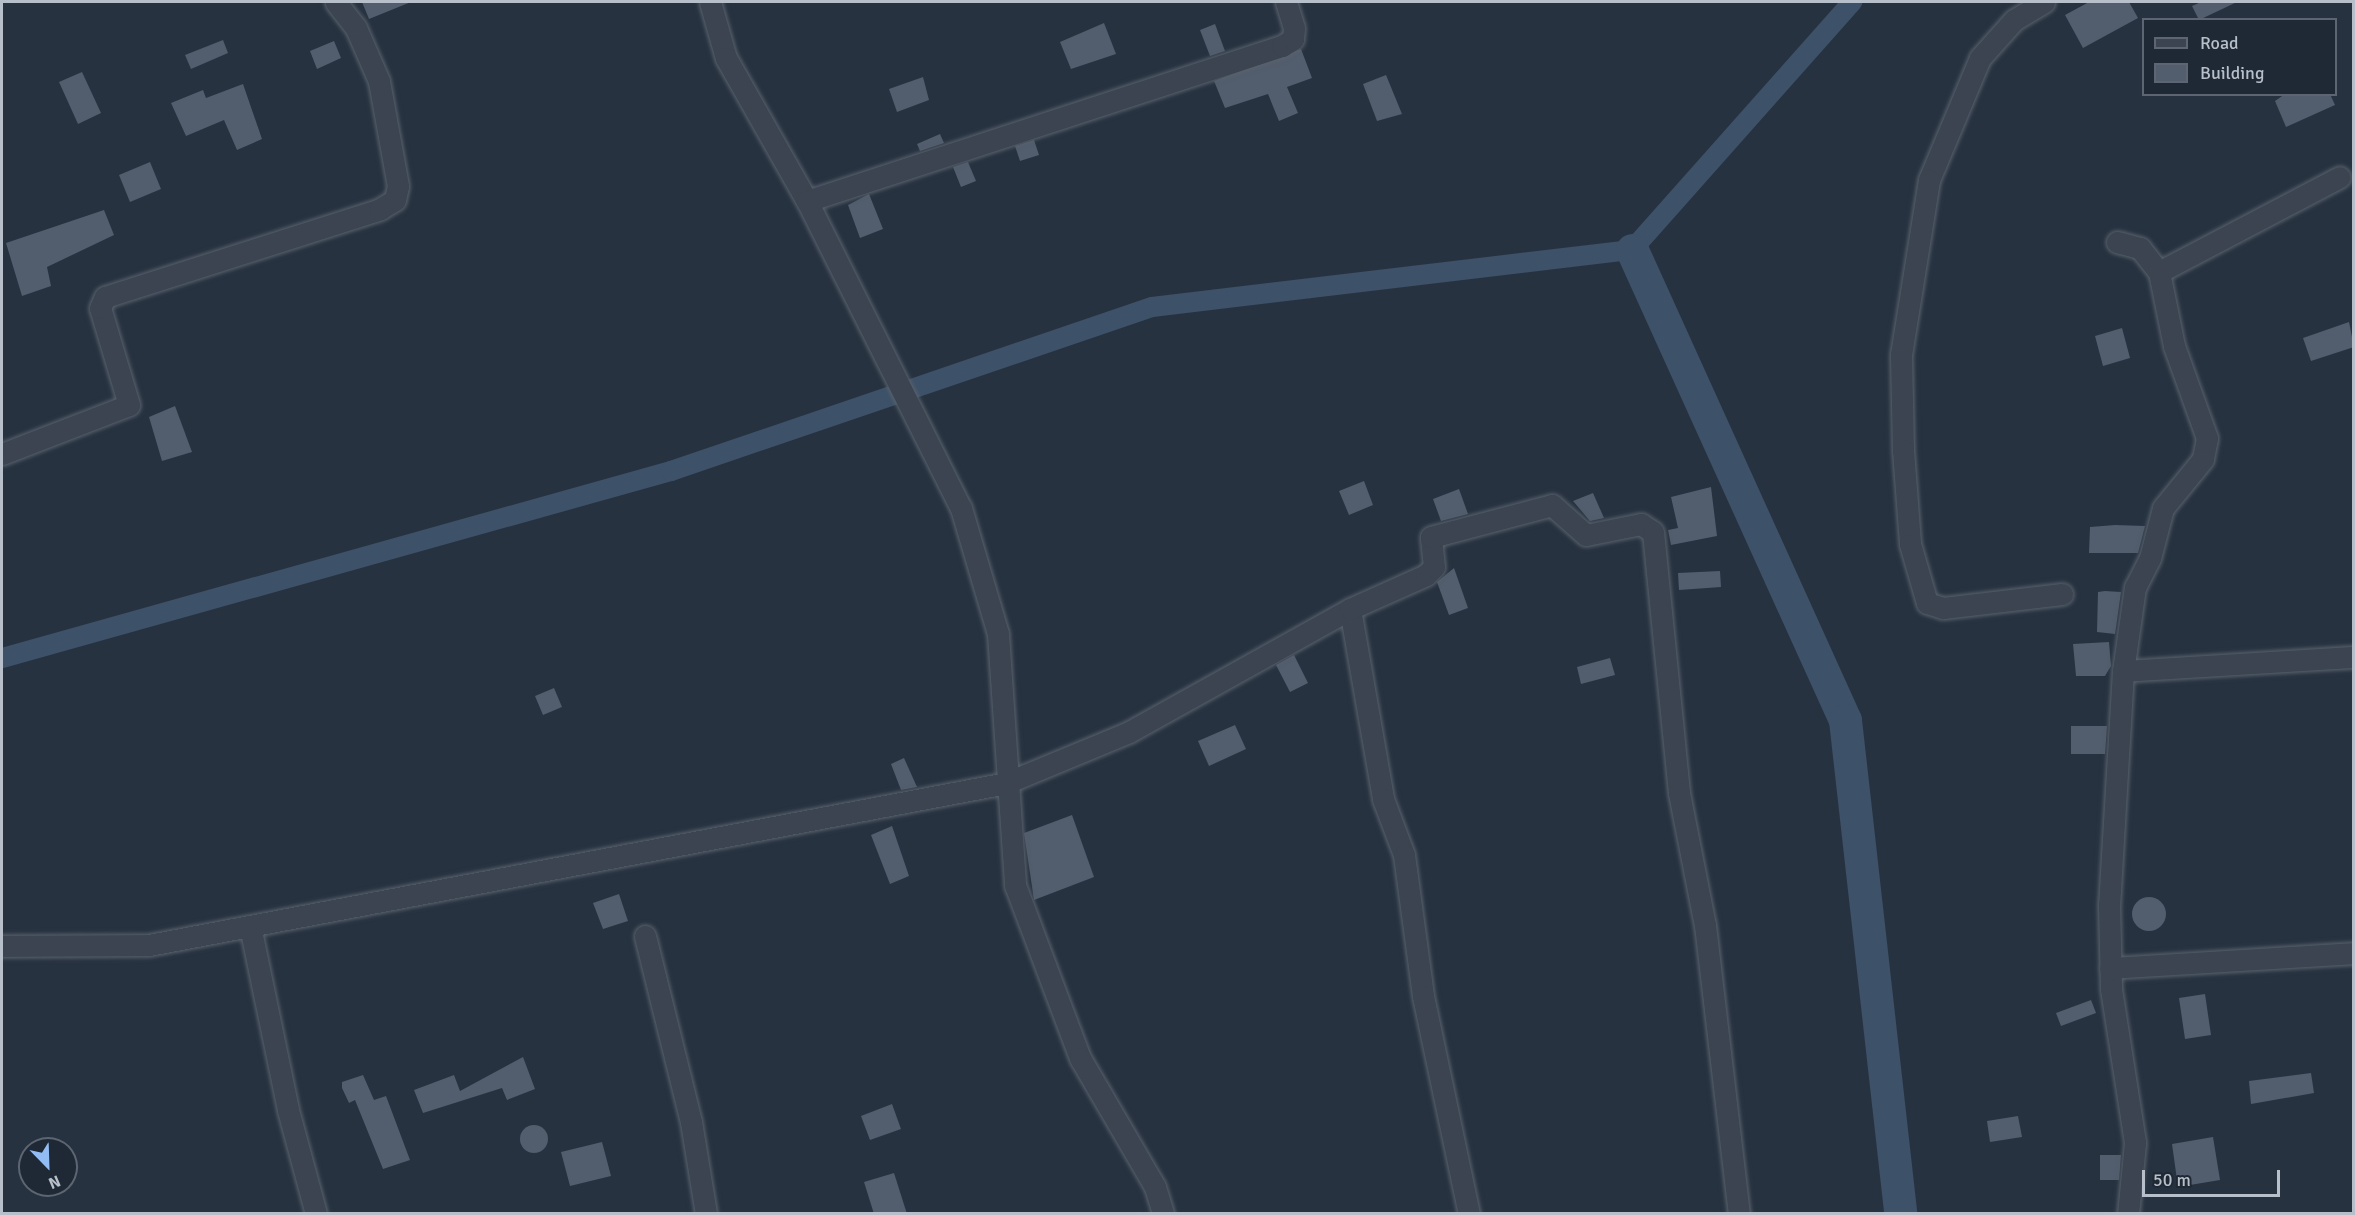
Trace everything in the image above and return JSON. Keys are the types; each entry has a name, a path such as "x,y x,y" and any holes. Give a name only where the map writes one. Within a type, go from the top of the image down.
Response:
{"street":[{"path":"2,454 129,405 100,308 105,297 380,209 394,200 398,186 378,81 356,28 336,2"},
{"path":"710,2 726,58 807,201 961,508 998,634 1006,783 1015,885 1080,1058 1155,1187 1163,1214"},
{"path":"807,201 1282,45 1293,39 1294,28 1286,2"},
{"path":"2044,2 2014,20 1980,58 1929,180 1901,355 1903,450 1910,544 1926,603 1943,608 2062,594"},
{"path":"2159,272 2340,177"},
{"path":"2118,242 2140,248 2159,272 2174,346 2207,438 2203,459 2163,508 2150,558 2135,587 2123,672 2110,968 2134,1143 2128,1214"},
{"path":"2,946 149,945 1006,783 1129,732 1350,609 1431,572 1431,537 1552,505 1586,535 1641,524 1653,532 1678,794 1705,925 1739,1214"},
{"path":"1350,609 1383,800 1404,855 1423,996 1469,1214"},
{"path":"2123,672 2354,657"},
{"path":"250,926 288,1110 316,1214"},
{"path":"645,936 691,1122 706,1214"},
{"path":"2110,968 2354,953"}],"building":[{"path":"362,2 411,2 369,19"},
{"path":"2089,2 2129,2 2138,18 2083,48 2065,15"},
{"path":"2201,2 2237,2 2203,18 2198,18 2192,6"},
{"path":"1104,23 1116,54 1071,69 1060,42"},
{"path":"1215,24 1225,51 1210,56 1200,30"},
{"path":"223,40 228,53 191,69 185,55"},
{"path":"334,41 341,58 317,69 310,51"},
{"path":"1301,49 1312,78 1287,87 1298,113 1279,121 1268,94 1225,108 1214,81"},
{"path":"82,72 101,113 78,124 59,82"},
{"path":"1386,75 1402,114 1377,121 1363,84"},
{"path":"923,77 929,100 897,112 889,89"},
{"path":"243,84 262,139 237,150 224,120 186,136 171,103 203,90 206,98"},
{"path":"2282,96 2331,96 2335,105 2286,127 2275,101"},
{"path":"940,134 944,143 920,151 917,144"},
{"path":"1034,140 1039,155 1020,161 1015,146"},
{"path":"150,162 161,189 130,202 119,175"},
{"path":"968,162 976,181 961,187 953,167"},
{"path":"869,194 883,229 860,238 848,205"},
{"path":"104,210 114,235 47,267 51,286 22,296 6,243"},
{"path":"2349,322 2354,347 2311,361 2303,338"},
{"path":"2122,328 2130,358 2103,366 2095,336"},
{"path":"175,406 192,452 162,461 149,417"},
{"path":"1364,481 1373,505 1349,515 1339,491"},
{"path":"1711,487 1717,536 1671,545 1668,530 1678,528 1671,497"},
{"path":"1459,489 1468,514 1441,521 1433,499"},
{"path":"1593,493 1604,518 1590,521 1573,501"},
{"path":"2145,526 2138,553 2089,553 2090,527"},
{"path":"1454,568 1468,608 1449,615 1437,582"},
{"path":"1720,571 1721,587 1679,590 1678,573"},
{"path":"2098,592 2121,592 2115,634 2097,632"},
{"path":"2109,642 2111,666 2105,676 2076,676 2073,644"},
{"path":"1294,655 1308,683 1290,692 1276,665"},
{"path":"1610,658 1615,675 1581,684 1577,667"},
{"path":"554,688 562,707 543,715 535,696"},
{"path":"1235,725 1246,749 1209,766 1198,741"},
{"path":"2071,726 2107,726 2105,754 2071,754"},
{"path":"904,758 917,787 901,790 891,764"},
{"path":"1072,815 1094,877 1034,900 1024,833"},
{"path":"892,826 909,876 890,884 871,835"},
{"path":"619,894 628,921 603,929 593,903"},
{"path":"2149,897 2161,902 2166,914 2161,926 2149,931 2137,926 2132,914 2137,902"},
{"path":"2205,994 2211,1035 2185,1039 2179,998"},
{"path":"2091,1000 2096,1013 2061,1026 2056,1013"},
{"path":"523,1057 535,1089 507,1100 502,1088 423,1113 414,1090 454,1075 460,1091"},
{"path":"2311,1073 2314,1093 2251,1104 2249,1081"},
{"path":"363,1075 374,1100 386,1096 410,1160 383,1169 355,1100 349,1103 342,1088 342,1082"},
{"path":"892,1104 901,1129 870,1140 861,1116"},
{"path":"2018,1116 2022,1137 1990,1142 1987,1121"},
{"path":"534,1125 544,1129 548,1139 544,1149 534,1153 524,1149 520,1139 524,1129"},
{"path":"2213,1137 2220,1180 2178,1187 2172,1144"},
{"path":"602,1142 611,1176 570,1186 561,1152"},
{"path":"2100,1155 2121,1155 2119,1180 2100,1180"},
{"path":"894,1173 907,1214 874,1214 864,1182"}],"waterway":[{"path":"2,658 671,471 1152,307 1632,250 1852,2"},
{"path":"1632,250 1845,720 1900,1214"}]}
